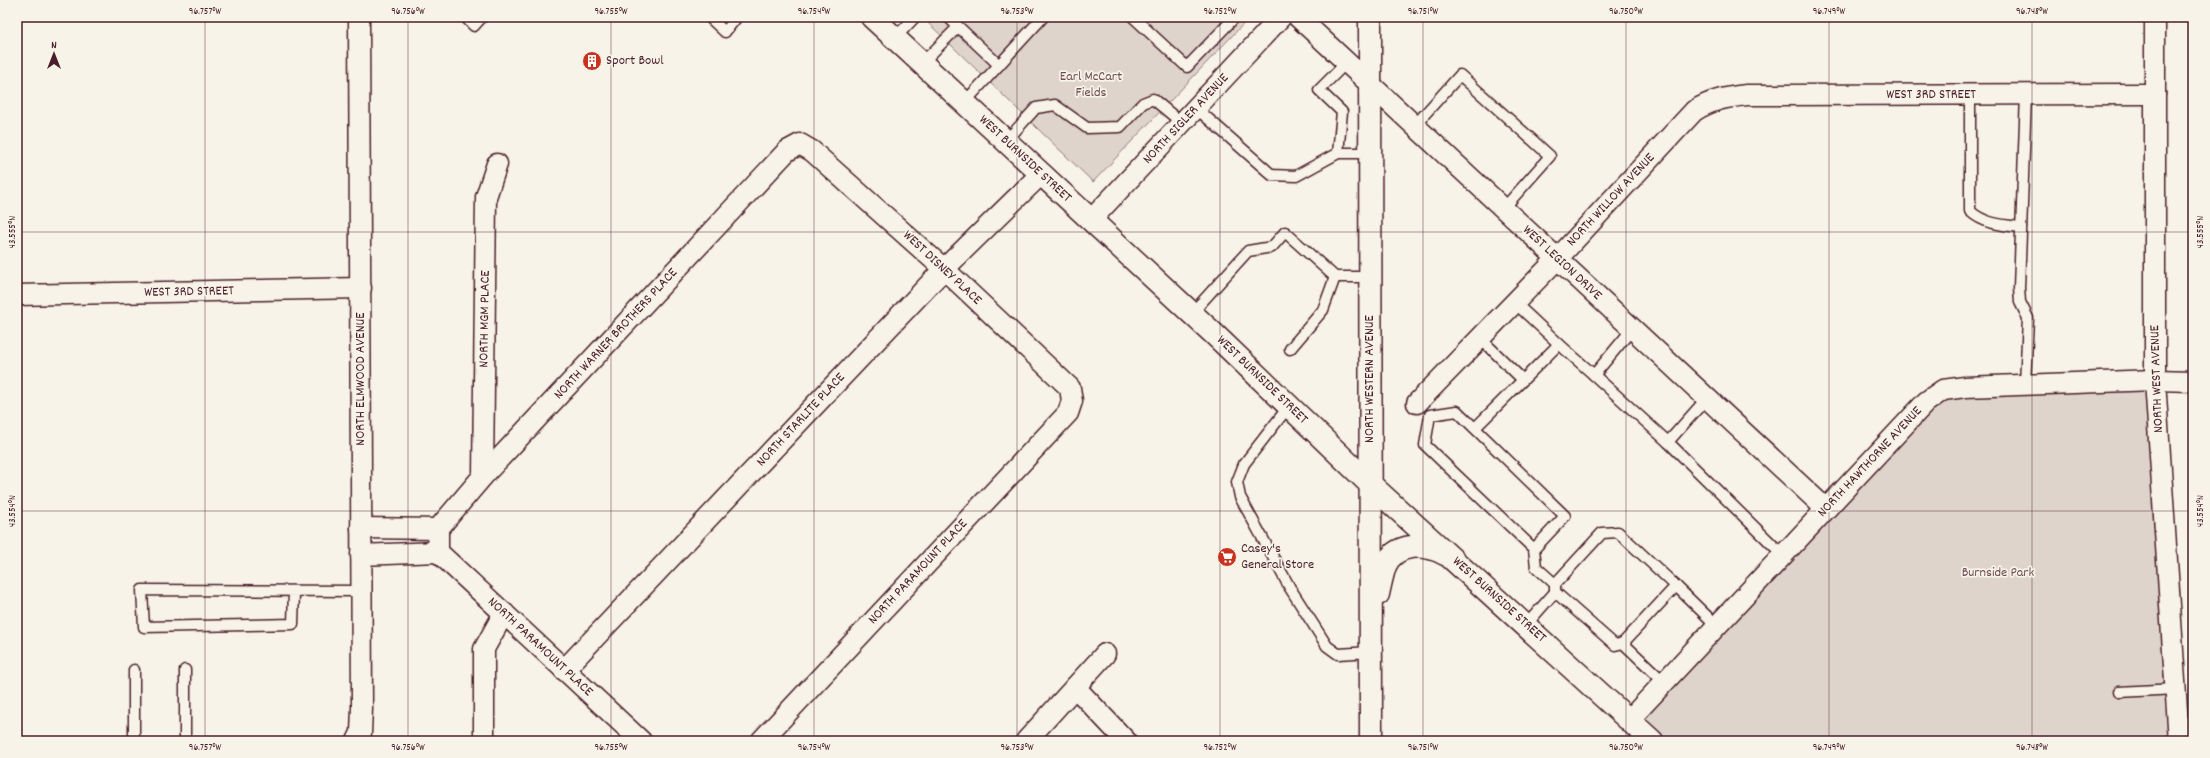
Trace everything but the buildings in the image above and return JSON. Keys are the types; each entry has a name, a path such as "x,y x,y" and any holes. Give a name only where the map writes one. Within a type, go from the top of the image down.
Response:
{"main road":[{"name":"WEST BURNSIDE STREET","path":"872,17 1192,313 1370,484 1457,561 1652,741"},
{"name":"NORTH WESTERN AVENUE","path":"1370,17 1371,741"},
{"path":"1371,630 1386,566 1398,551 1414,546 1424,546 1433,548 1457,561"}],"street":[{"name":"NORTH ELMWOOD AVENUE","path":"357,741 361,733 362,708 360,591 361,288 359,17"},
{"name":"NORTH SIGLER AVENUE","path":"1091,220 1281,17"},
{"name":"WEST LEGION DRIVE","path":"1298,17 1826,509"},
{"name":"NORTH WEST AVENUE","path":"2155,17 2155,380 2179,741"},
{"name":"WEST 3RD STREET","path":"1707,103 1727,97 1747,95 2156,94"},
{"name":"NORTH WILLOW AVENUE","path":"1424,409 1480,338 1558,258 1694,111 1707,103"},
{"name":"WEST DISNEY PLACE","path":"800,144 812,151 944,269 1070,388 1072,401"},
{"name":"NORTH WARNER BROTHERS PLACE","path":"438,529 483,476 787,151 800,144"},
{"name":"NORTH MGM PLACE","path":"483,476 486,197 496,164"},
{"name":"NORTH STARLITE PLACE","path":"564,670 944,269 1041,174"},
{"name":"WEST 3RD STREET","path":"17,295 361,288"},
{"name":"NORTH HAWTHORNE AVENUE","path":"1629,720 1926,402 1943,390 1965,387 2155,380 2193,381"},
{"name":"NORTH PARAMOUNT PLACE","path":"761,741 1068,413 1072,401"},
{"path":"361,528 438,529 438,552 361,555"},
{"name":"NORTH PARAMOUNT PLACE","path":"438,552 641,741"},
{"path":"484,741 484,649 504,613"},
{"path":"1026,741 1105,654"},
{"path":"1075,688 1126,741"}],"lane":[{"path":"465,17 474,26 482,17"},
{"path":"709,17 725,32 737,17"},
{"path":"895,38 915,17"},
{"path":"948,17 999,65"},
{"path":"964,103 1043,17"},
{"path":"1133,17 1187,67 1235,17"},
{"path":"922,64 958,27"},
{"path":"1338,152 1342,112 1320,90 1347,62"},
{"path":"1415,126 1460,76 1550,156 1504,208"},
{"path":"1970,94 1970,211 1976,216 1997,225 2021,226"},
{"path":"2025,385 2028,318 2019,295 2026,94"},
{"path":"1006,141 1036,108 1055,104 1087,128 1120,127 1143,103 1153,99 1182,123"},
{"path":"1196,108 1272,175 1296,176 1338,152 1370,153"},
{"path":"1192,313 1248,251 1272,247 1285,232 1335,277 1370,277"},
{"path":"1290,349 1323,310 1335,277"},
{"path":"1514,302 1668,442 1783,555"},
{"path":"1594,374 1633,328"},
{"path":"1480,338 1523,380"},
{"path":"1475,428 1559,344"},
{"path":"1668,442 1707,398"},
{"path":"1289,406 1244,464 1238,482 1240,497 1290,588 1327,646 1338,654 1371,652"},
{"path":"1534,549 1565,516 1457,410 1424,409 1425,445 1534,549 1536,567 1555,588 1615,645 1624,643 1676,586"},
{"path":"1526,625 1602,532 1618,532 1717,626"},
{"path":"294,591 293,624 144,627 142,590 360,591"},
{"path":"1624,643 1664,682"},
{"path":"134,670 134,741"},
{"path":"185,670 185,741"},
{"path":"2119,692 2176,689"}],"green space":[{"name":"Earl McCart Fields","path":"922,17 1250,17 1093,182"},
{"name":"Burnside Park","path":"2155,380 2179,741 1652,741 1629,720 1943,390"}],"place":[{"name":"Sport Bowl","path":"592,61"},
{"name":"Casey's General Store","path":"1227,557"}]}
